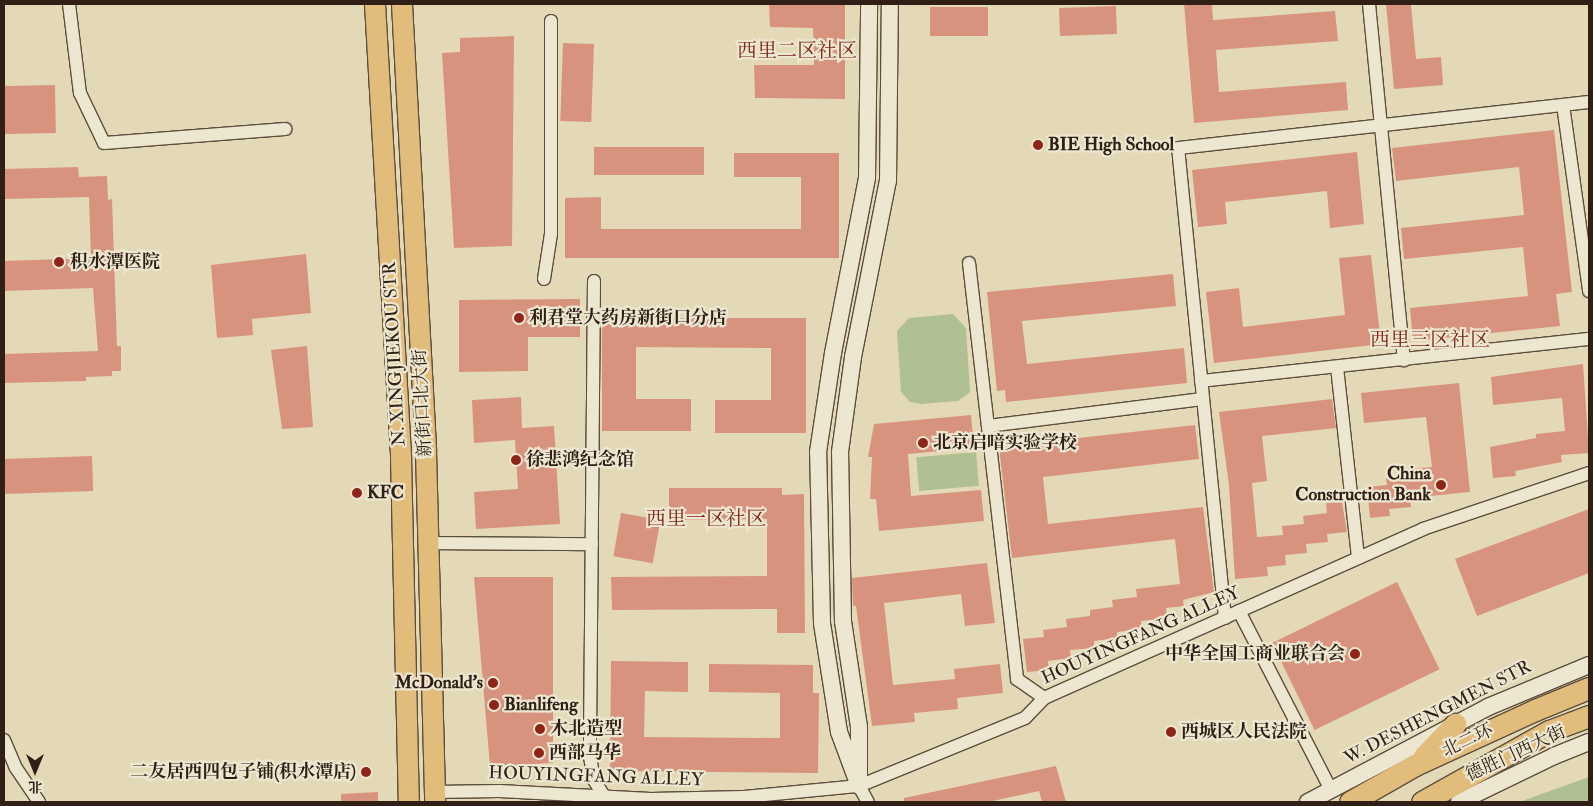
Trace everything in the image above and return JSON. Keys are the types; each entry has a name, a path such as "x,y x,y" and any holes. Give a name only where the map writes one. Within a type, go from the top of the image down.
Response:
{"highway":[{"name":"北二环","path":"1350,802 1415,765 1535,710 1589,688"},
{"name":"北二环","path":"1422,802 1493,765 1549,731 1589,716"},
{"path":"1415,765 1455,724"},
{"path":"1458,802 1493,765"}],"main road":[{"name":"新街口北大街","path":"375,4 401,457 409,802"},
{"name":"新街口北大街","path":"402,4 429,543 435,797"}],"street":[{"path":"69,4 80,93 104,143 285,129"},
{"path":"868,802 859,786 839,732 822,623 818,452 838,325 867,178 869,4"},
{"path":"859,786 860,727 843,622 840,452 853,357 888,181 890,4"},
{"path":"1369,4 1404,360"},
{"path":"544,279 550,234 551,21"},
{"path":"1225,618 1178,148 1589,102"},
{"path":"1563,105 1589,292"},
{"path":"969,263 1017,679 1044,698"},
{"path":"594,281 590,757 594,780 606,799"},
{"path":"1201,382 1589,339"},
{"path":"1337,367 1358,558"},
{"path":"988,426 1202,399"},
{"name":"HOUYINGFANG ALLEY","path":"435,797 499,791 606,799 744,799 859,786 1025,718 1044,698 1423,529 1589,473"},
{"path":"429,543 592,544"},
{"path":"1239,611 1331,790"},
{"name":"W. DESHENGMEN STR","path":"1308,802 1455,724 1589,665"},
{"path":"4,740 16,768 39,802"},
{"name":"德胜门西大街","path":"1458,802 1554,756 1589,742"}],"green space":[{"path":"953,314 966,328 970,392 958,401 921,404 910,402 901,392 897,331 909,318"},
{"path":"976,452 979,486 919,491 916,457"},
{"path":"1589,777 1589,802 1519,802"}],"building":[{"path":"769,4 845,4 845,99 755,98 754,65 814,65 813,28 770,27"},
{"path":"1184,4 1212,4 1213,20 1335,11 1338,41 1216,50 1219,92 1346,82 1348,110 1194,123"},
{"path":"1386,4 1411,4 1416,59 1441,57 1443,85 1394,89"},
{"path":"1116,6 1117,34 1060,36 1059,8"},
{"path":"930,7 988,7 988,36 930,36"},
{"path":"514,36 512,246 454,248 442,53 460,52 460,38"},
{"path":"563,43 594,44 591,122 560,121"},
{"path":"55,85 56,133 5,134 4,86"},
{"path":"1554,130 1572,292 1556,294 1560,326 1413,341 1410,308 1528,296 1523,247 1404,259 1401,228 1524,215 1519,167 1396,181 1392,148"},
{"path":"594,147 704,147 704,175 594,175"},
{"path":"1357,152 1364,224 1330,228 1327,191 1225,202 1227,224 1198,227 1192,170"},
{"path":"734,153 839,153 839,258 565,258 565,198 601,197 601,229 801,229 801,177 734,177"},
{"path":"78,167 79,177 107,176 108,200 112,199 117,346 121,346 121,371 112,371 112,376 86,377 86,381 4,383 4,354 98,351 93,288 4,291 4,261 91,258 89,197 4,199 4,169"},
{"path":"306,254 311,313 252,319 253,335 217,338 211,265"},
{"path":"1371,255 1381,344 1214,363 1206,292 1239,288 1243,327 1345,315 1339,258"},
{"path":"1173,274 1176,306 1022,321 1027,364 1184,348 1187,383 1006,402 1005,390 997,391 987,292"},
{"name":"利君堂大药房新街口分店","path":"580,299 580,337 528,337 528,371 459,372 459,300"},
{"path":"602,318 806,318 806,433 715,433 715,400 771,400 771,348 636,347 636,399 691,399 691,431 602,431"},
{"path":"307,346 313,427 282,429 271,350"},
{"path":"1583,364 1589,453 1561,455 1562,462 1515,471 1516,476 1493,478 1490,447 1536,438 1536,434 1565,431 1562,398 1493,405 1491,377"},
{"path":"1459,383 1470,492 1410,498 1411,507 1389,509 1390,516 1370,518 1367,487 1387,485 1386,478 1409,476 1408,469 1432,467 1426,417 1364,423 1361,393"},
{"path":"521,397 522,428 554,426 560,524 476,529 474,492 518,489 515,440 474,443 472,400"},
{"path":"1332,399 1336,428 1262,436 1267,481 1252,483 1257,537 1283,535 1282,526 1304,524 1303,516 1327,513 1326,503 1342,502 1347,532 1327,534 1328,542 1306,544 1307,553 1285,555 1286,565 1267,567 1268,576 1235,579 1229,485 1219,412"},
{"path":"971,415 974,448 908,454 911,496 981,490 984,521 879,531 876,499 870,499 872,457 868,457 874,424"},
{"path":"1195,425 1199,459 1043,477 1048,524 1203,507 1214,592 1183,600 1184,606 1166,608 1167,618 1141,621 1142,629 1117,632 1117,638 1094,641 1094,648 1070,650 1071,658 1048,661 1049,670 1027,672 1023,639 1044,637 1043,630 1067,627 1066,619 1090,616 1090,610 1113,607 1112,600 1137,597 1136,589 1180,584 1175,539 1012,558 999,447"},
{"path":"92,456 93,491 5,494 4,459"},
{"path":"669,488 782,488 782,495 804,494 805,633 777,633 777,609 612,610 611,577 767,576 767,519 669,520"},
{"path":"1589,509 1589,573 1477,616 1455,559"},
{"path":"621,513 660,520 653,563 613,556"},
{"path":"987,563 995,623 965,626 961,594 884,603 893,685 955,679 954,669 1000,664 1003,693 957,698 958,709 914,713 915,722 872,726 856,606 853,606 852,578"},
{"path":"474,577 553,577 553,763 490,766"},
{"name":"中华全国工商业联合会","path":"1397,582 1440,669 1315,730 1272,643"},
{"path":"611,661 688,662 688,692 645,691 644,737 780,738 780,693 709,692 709,664 813,665 813,693 819,693 818,773 610,771"},
{"path":"1056,766 1066,802 1042,802 1039,791 988,802 904,802 904,798"},
{"path":"378,792 378,802 341,802 341,794"}],"place":[{"name":"BIE High School","path":"1038,145"},
{"name":"积水潭医院","path":"59,262"},
{"name":"利君堂大药房新街口分店","path":"519,318"},
{"name":"北京启喑实验学校","path":"923,443"},
{"name":"徐悲鸿纪念馆","path":"516,460"},
{"name":"China Construction Bank","path":"1441,485"},
{"name":"KFC","path":"357,493"},
{"name":"中华全国工商业联合会","path":"1355,654"},
{"name":"McDonald's","path":"493,683"},
{"name":"Bianlifeng","path":"494,705"},
{"name":"木北造型","path":"540,729"},
{"name":"西城区人民法院","path":"1171,732"},
{"name":"西部马华","path":"539,753"},
{"name":"二友居西四包子铺(积水潭店)","path":"366,772"}],"district":[{"name":"西里二区社区","path":"797,50"},
{"name":"西里三区社区","path":"1430,339"},
{"name":"西里一区社区","path":"706,518"}]}
